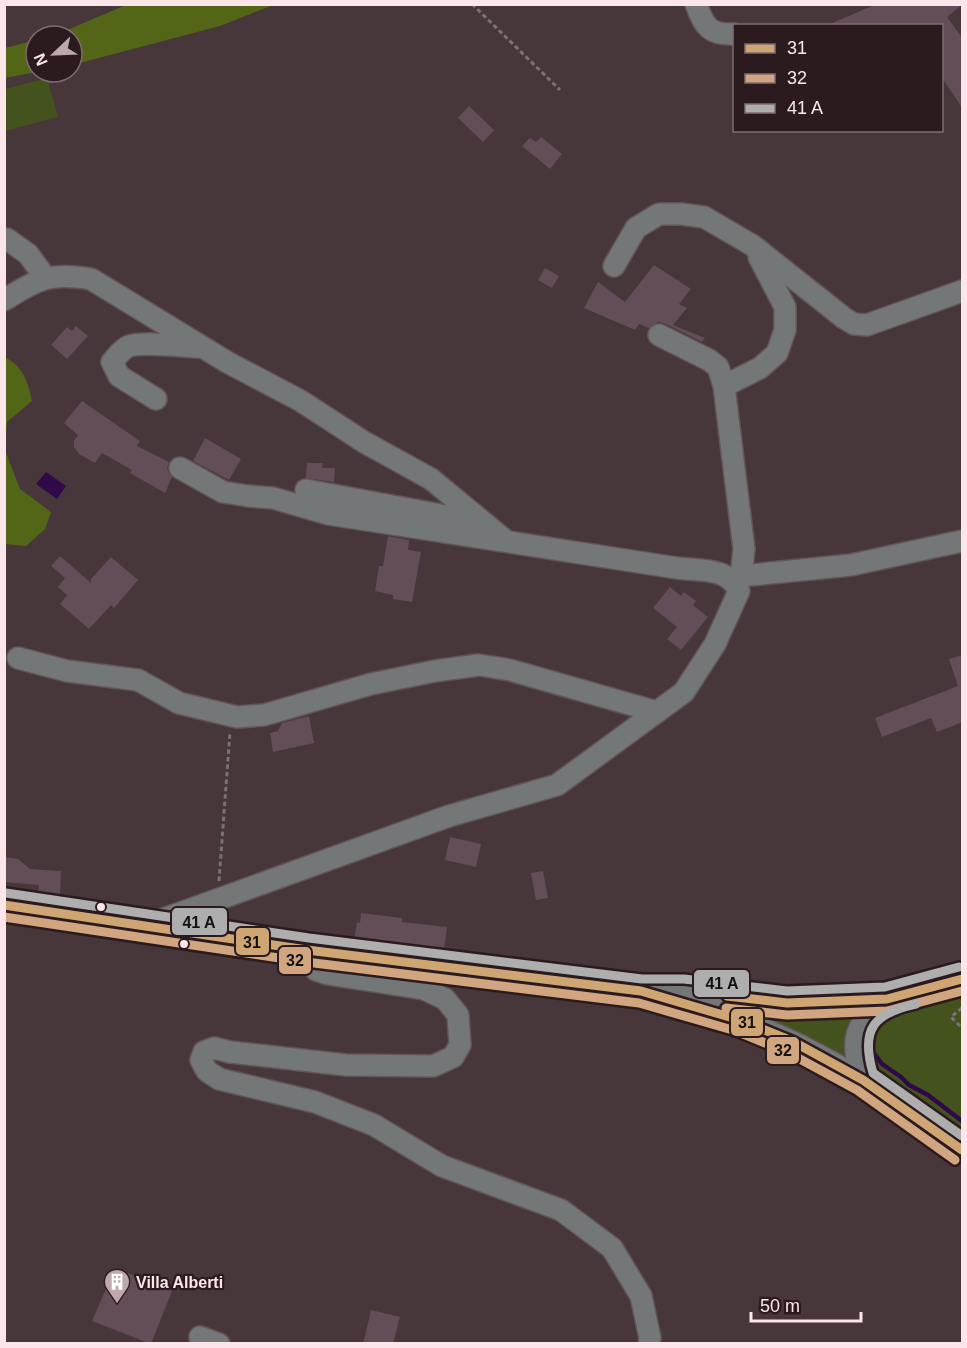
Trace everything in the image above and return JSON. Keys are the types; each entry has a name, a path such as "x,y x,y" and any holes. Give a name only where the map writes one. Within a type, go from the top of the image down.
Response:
{"street":[{"path":"696,4 702,21 719,35 733,34"},
{"path":"614,266 636,228 659,214 681,214 704,218 752,245 854,324 867,325 963,291"},
{"path":"7,239 28,254 45,277"},
{"path":"724,386 760,368 777,354 785,330 785,306 752,245"},
{"path":"4,300 45,277 69,275 91,279 204,348 301,401 364,442 431,479 507,541"},
{"path":"147,925 449,816 557,785 684,692 715,644 739,591 737,578 744,549 724,386 718,367 659,335"},
{"path":"156,399 119,376 112,362 120,352 129,346 142,345 204,348"},
{"path":"180,468 223,492 273,498 328,514 737,578 851,565 963,542"},
{"path":"306,490 484,523"},
{"path":"18,658 67,670 138,680 179,703 231,715 264,716 371,684 479,665 510,670 657,712"},
{"path":"4,905 307,950 641,991 683,992 788,1004 887,999 963,980"},
{"path":"307,950 316,970 328,974 424,989 445,999 458,1016 460,1045 453,1057 433,1066 346,1065 230,1053 214,1048 204,1052 201,1060 207,1071 219,1078 315,1102 374,1125 442,1166 561,1210 612,1248 641,1296 650,1338 649,1344"},
{"path":"641,991 750,1024 792,1041 863,1080 963,1150"},
{"path":"863,1080 856,1056 856,1038 868,1014 887,999"}],"path":[{"path":"472,4 560,90"},
{"path":"217,900 231,715"},
{"path":"963,1008 951,1017 963,1028"}],"green space":[{"path":"126,4 273,5 220,26 84,62 84,24 81,24"},
{"path":"24,43 24,74 5,78 5,48"},
{"path":"24,84 49,84 58,117 5,131 5,89"},
{"path":"5,357 24,375 32,401 7,422 5,450"},
{"path":"5,450 20,489 51,512 45,529 26,546 5,544"},
{"path":"962,991 962,1136 908,1094 870,1069 866,1043 869,1029 878,1017"},
{"path":"736,1003 856,1010 851,1063 735,1008"}],"shaded area":[{"path":"46,472 66,486 57,499 36,484"}],"building":[{"path":"877,4 963,4 947,17 963,39 963,109 943,79 943,24 830,24"},
{"path":"469,106 494,130 483,142 458,118"},
{"path":"541,137 562,154 550,169 522,146 530,138 536,142"},
{"path":"654,265 691,289 679,304 687,308 673,325 705,338 702,342 664,323 658,322 649,328 639,324 635,330 584,308 598,282 625,302"},
{"path":"545,268 559,276 552,288 538,280"},
{"path":"76,326 88,336 67,359 51,345 67,327 72,331"},
{"path":"82,401 140,441 137,446 169,462 167,469 172,477 165,493 130,473 132,470 102,453 95,463 79,454 74,447 74,441 78,435 64,423"},
{"path":"205,438 241,459 229,480 193,461"},
{"path":"307,463 323,463 322,468 335,468 334,482 306,478"},
{"path":"388,536 409,540 408,550 421,552 412,602 393,599 393,595 375,591 379,566 383,566"},
{"path":"60,556 91,583 91,579 111,557 138,580 114,608 111,605 89,629 60,604 67,595 58,587 65,578 51,566"},
{"path":"670,587 681,596 684,592 696,601 693,605 708,617 681,650 667,639 677,627 653,608"},
{"path":"963,655 963,722 937,732 931,718 882,737 875,718 958,686 949,659"},
{"path":"309,716 314,743 273,752 270,733 278,731 282,723"},
{"path":"450,837 481,844 476,867 445,860"},
{"path":"4,857 18,859 30,869 61,871 60,894 38,893 39,885 4,882"},
{"path":"543,871 548,898 536,900 531,873"},
{"path":"361,913 402,918 402,922 447,927 444,950 354,941"},
{"name":"Villa Alberti","path":"115,1268 172,1291 151,1344 92,1321"},
{"path":"371,1310 400,1317 393,1344 363,1344"}],"waterway":[{"path":"878,1020 871,1045 882,1064 962,1121"}],"transit line":[{"path":"6,893 309,938 642,979 684,979 787,991 885,987 959,967"},
{"name":"31","path":"4,905 307,950 641,991 740,1020 792,1041 863,1080 962,1150"},
{"name":"32","path":"4,917 306,962 639,1003 736,1031 787,1052 857,1090 955,1160"},
{"name":"31","path":"727,996 787,1003 887,999 962,979"},
{"name":"32","path":"726,1008 787,1015 887,1011 962,991"},
{"path":"916,1004 890,1012 874,1025 868,1045 873,1073 962,1136"}],"place":[{"name":"Villa Alberti","path":"117,1305"}]}
